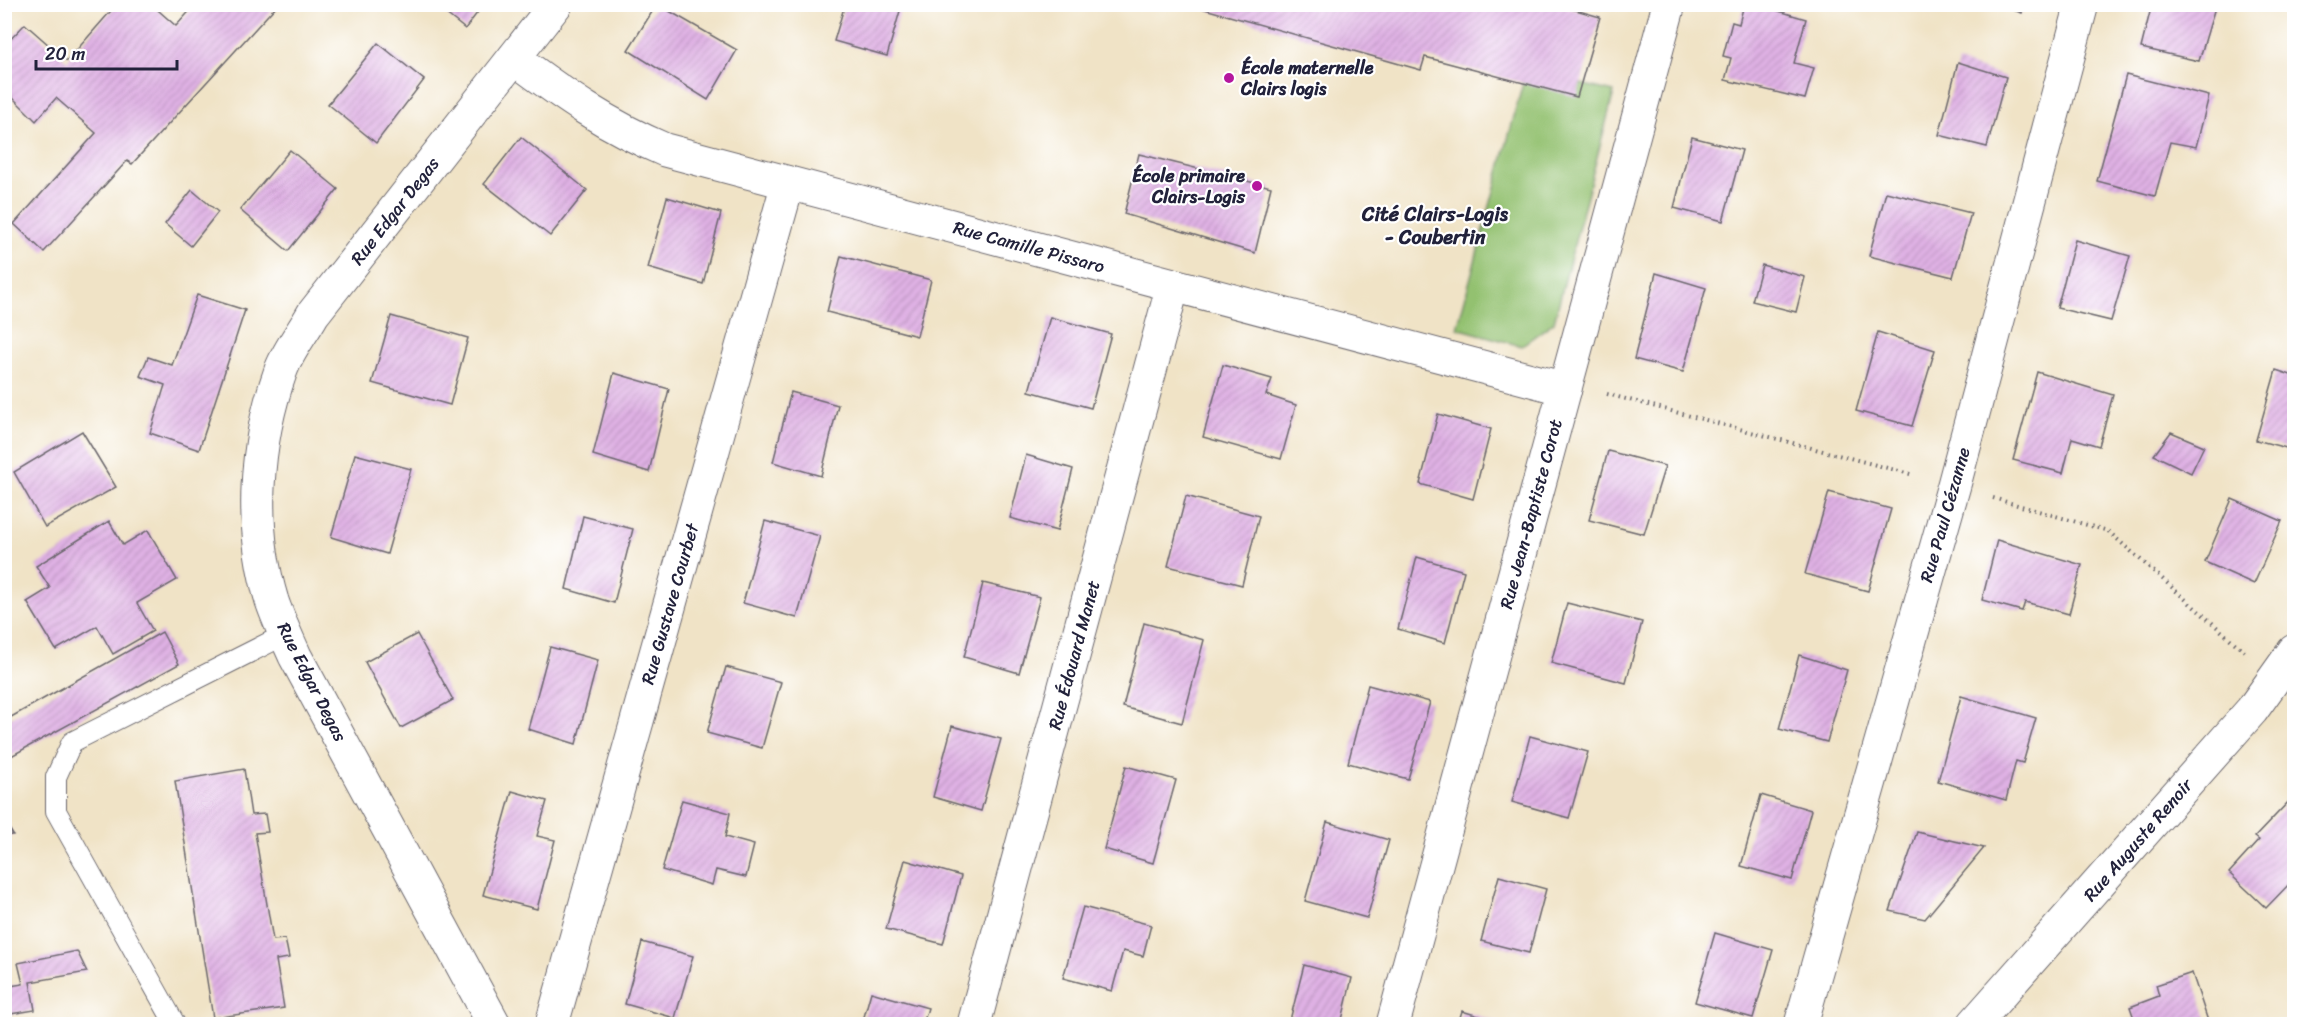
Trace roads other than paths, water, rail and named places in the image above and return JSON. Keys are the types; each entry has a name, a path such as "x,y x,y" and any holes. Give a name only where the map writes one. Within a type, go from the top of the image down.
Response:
{"street":[{"name":"Rue Edgar Degas","path":"494,1024 295,656 272,601 261,551 257,487 266,423 282,368 314,314 556,4"},
{"name":"Rue Jean-Baptiste Corot","path":"1393,1024 1669,4"},
{"name":"Rue Paul Cézanne","path":"1801,1024 1954,485 2082,4"},
{"name":"Rue Camille Pissaro","path":"514,58 565,96 621,132 665,150 1565,389"},
{"name":"Rue Gustave Courbet","path":"552,1024 788,183"},
{"name":"Rue Édouard Manet","path":"974,1024 1173,285"},
{"name":"Rue Auguste Renoir","path":"1974,1024 2252,710 2295,651"}],"lane":[{"path":"175,1024 56,811 56,777 72,742 286,634"}],"place":[{"name":"École maternelle Clairs logis","path":"1229,78"},
{"name":"École primaire Clairs-Logis","path":"1257,186"}],"district":[{"name":"Cité Clairs-Logis - Coubertin","path":"1435,226"}]}
